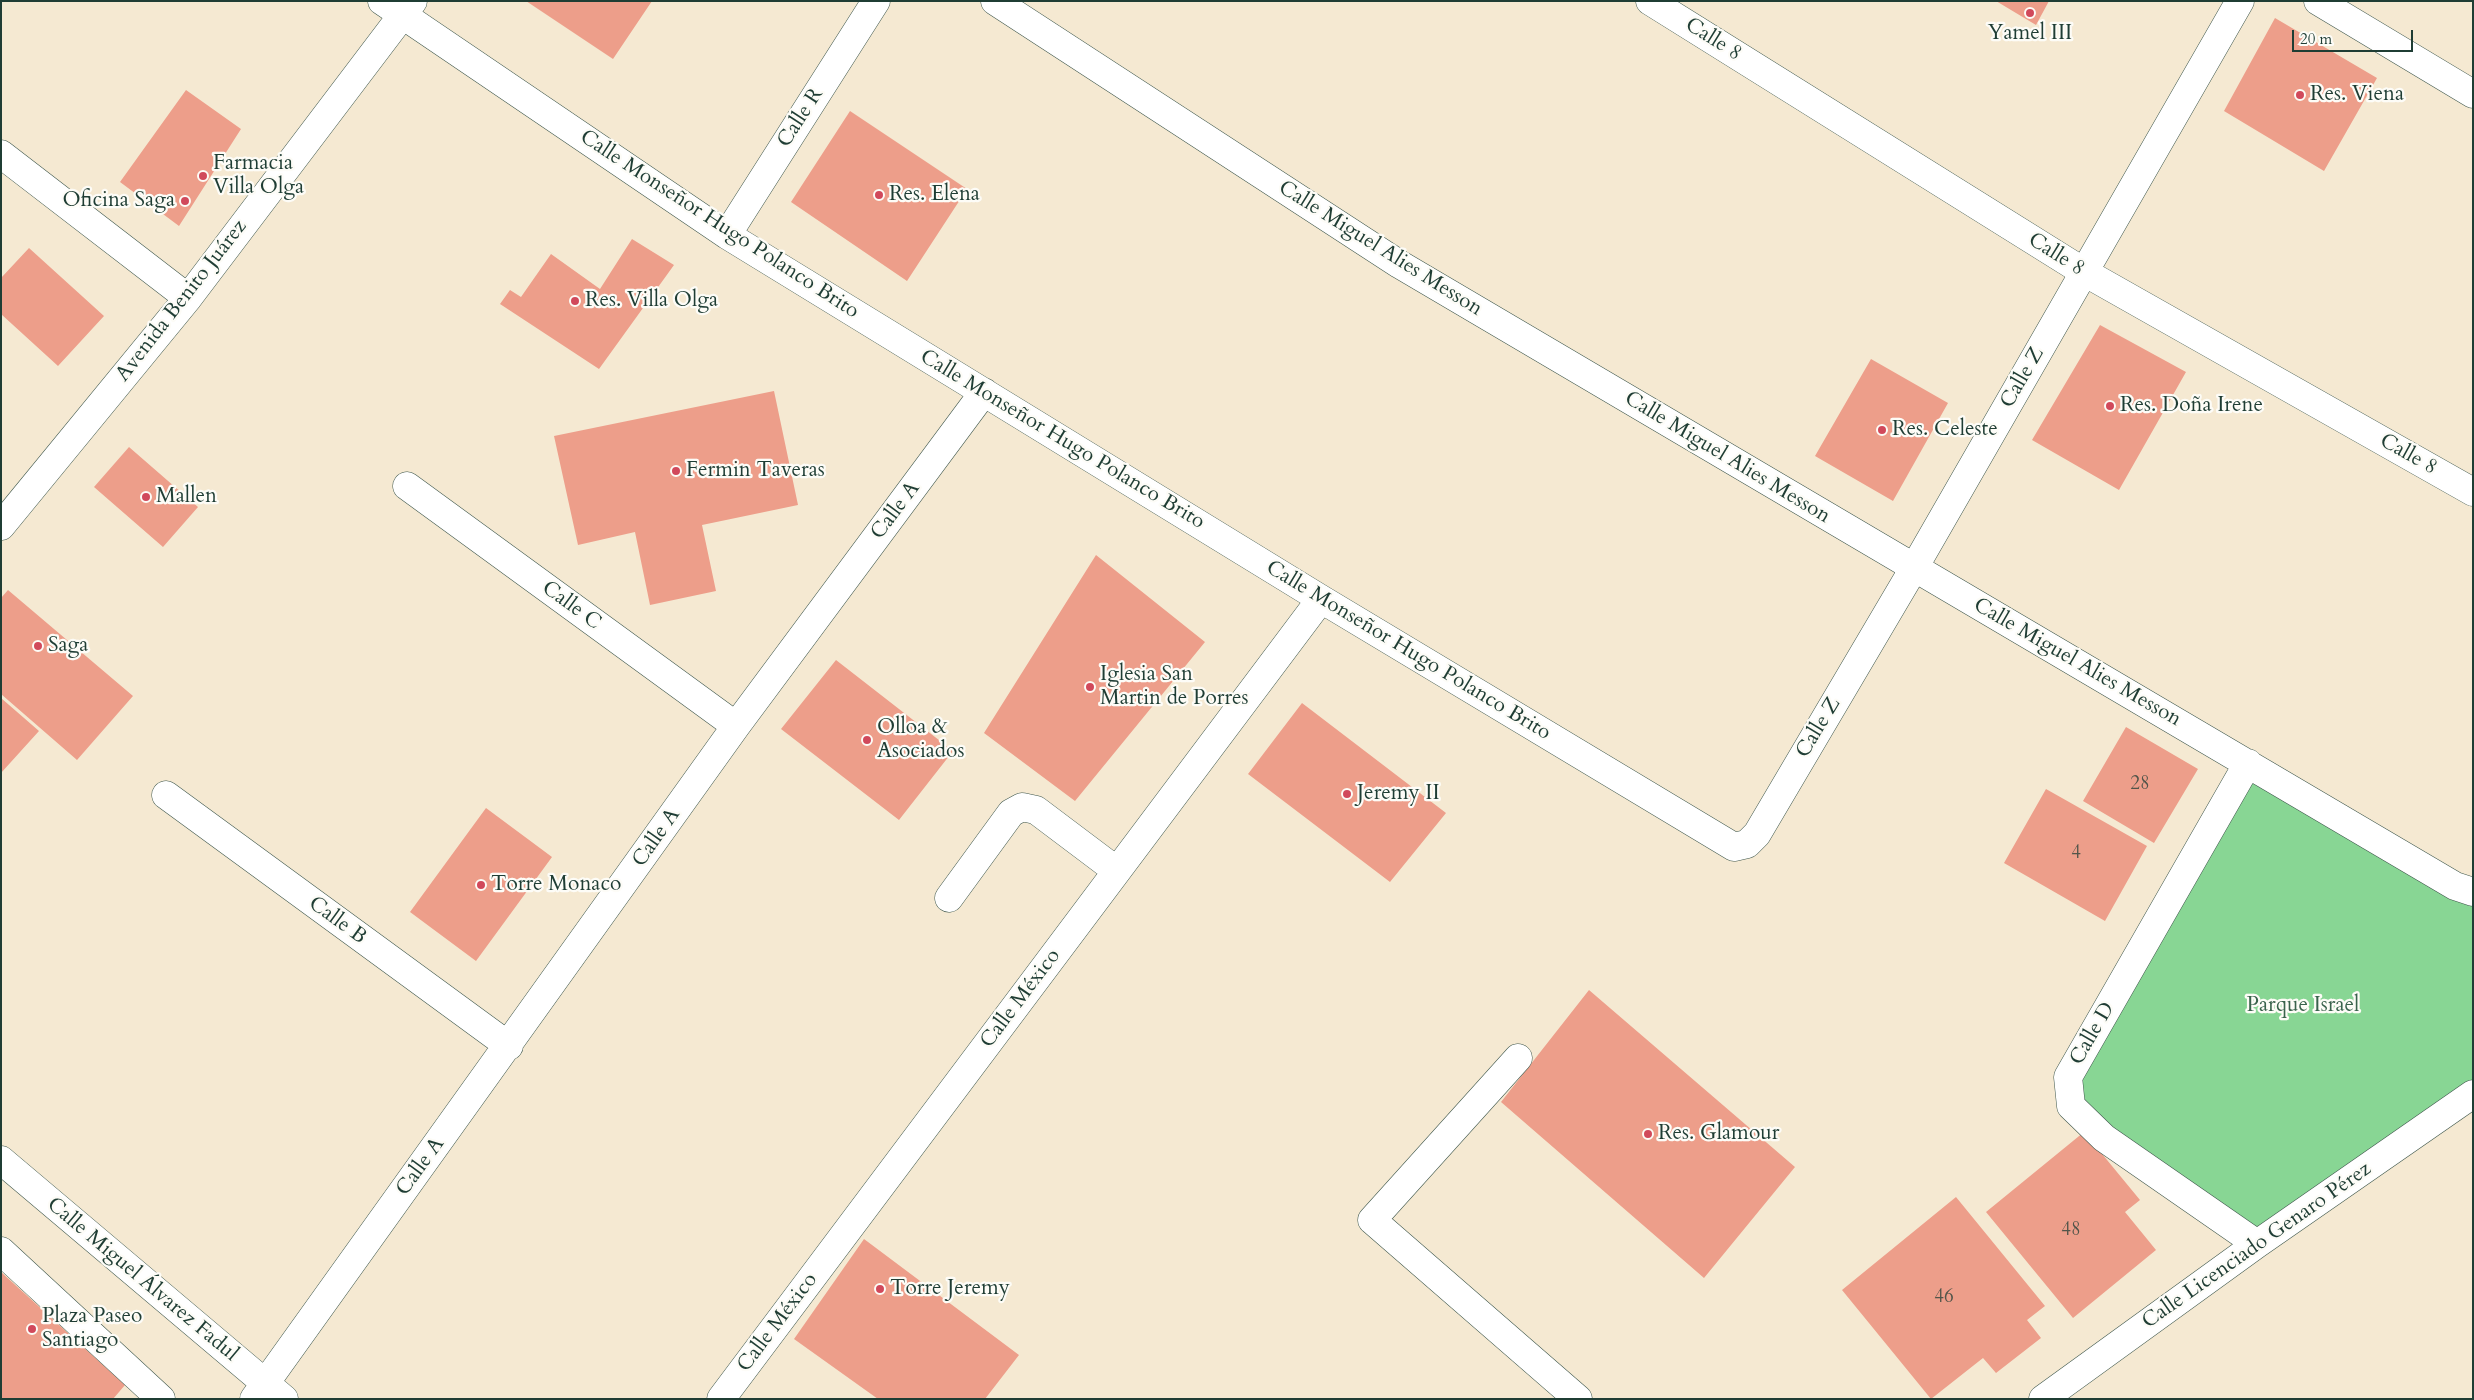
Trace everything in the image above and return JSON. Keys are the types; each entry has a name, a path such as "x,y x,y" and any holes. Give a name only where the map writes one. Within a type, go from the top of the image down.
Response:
{"street":[{"name":"Calle R","path":"726,235 876,1"},
{"name":"Calle Miguel Alies Messon","path":"995,1 1399,264 1914,568 2248,762 2455,886 2473,892"},
{"name":"Calle 8","path":"1650,1 2084,272 2473,492"},
{"name":"Calle Z","path":"1734,847 1747,844 1757,834 1914,568 2240,1"},
{"path":"2318,1 2473,94"},
{"name":"Calle Monseñor Hugo Polanco Brito","path":"399,6 726,235 1321,599 1734,847"},
{"name":"Avenida Benito Juárez","path":"1,526 188,298 399,6"},
{"path":"1,154 188,298"},
{"name":"Calle A","path":"267,1394 508,1046 736,726 984,392"},
{"name":"Calle C","path":"407,486 736,726"},
{"name":"Calle México","path":"721,1399 1321,599"},
{"name":"Calle D","path":"2248,762 2068,1077 2071,1106 2104,1138 2257,1244"},
{"name":"Calle B","path":"166,795 508,1046"},
{"path":"949,898 1011,813 1022,807 1036,810 1117,871"},
{"path":"1518,1058 1372,1220 1578,1399"},
{"name":"Calle Licenciado Genaro Pérez","path":"2043,1399 2257,1244 2473,1094"},
{"name":"Calle Miguel Álvarez Fadul","path":"1,1160 267,1394"},
{"path":"1,1251 161,1399"}],"green space":[{"name":"Parque Israel","path":"2248,763 2473,892 2473,1094 2257,1244 2104,1138 2068,1077"}],"building":[{"path":"526,1 652,1 613,59"},
{"name":"Yamel III","path":"1996,1 2049,1 2036,25"},
{"name":"Res. Viena","path":"2275,18 2377,78 2324,171 2224,111"},
{"path":"186,90 241,129 179,226 120,182"},
{"name":"Res. Elena","path":"850,111 967,189 907,281 791,202"},
{"name":"Res. Villa Olga","path":"632,239 674,265 599,369 500,304 510,290 521,297 551,254 600,289"},
{"path":"29,248 104,316 58,366 1,314 1,278"},
{"name":"Res. Doña Irene","path":"2100,325 2186,372 2119,490 2032,440"},
{"name":"Res. Celeste","path":"1871,359 1948,403 1893,501 1815,456"},
{"name":"Fermin Taveras","path":"774,391 798,505 702,525 716,591 650,605 635,532 578,545 554,436"},
{"name":"Mallen","path":"129,447 198,507 163,547 94,487"},
{"name":"Iglesia San Martin de Porres","path":"1096,555 1205,642 1075,801 984,733"},
{"name":"Saga","path":"8,590 133,696 77,760 1,694 1,598"},
{"name":"Olloa & Asociados","path":"836,660 953,751 899,820 781,729"},
{"path":"1,698 39,731 1,773"},
{"name":"Jeremy II","path":"1302,703 1446,813 1390,882 1248,774"},
{"path":"2126,727 2198,769 2154,843 2083,801"},
{"path":"2046,789 2147,846 2105,921 2004,863"},
{"name":"Torre Monaco","path":"486,808 552,857 476,961 410,912"},
{"name":"Res. Glamour","path":"1589,990 1795,1167 1704,1278 1501,1102"},
{"path":"2084,1132 2140,1200 2125,1212 2156,1250 2073,1318 1986,1212"},
{"path":"1956,1197 2045,1306 2027,1320 2041,1338 1996,1373 1983,1358 1931,1399 1842,1290"},
{"name":"Torre Jeremy","path":"864,1239 1019,1355 985,1399 878,1399 794,1339"},
{"name":"Plaza Paseo Santiago","path":"1,1272 125,1385 113,1399 1,1399"}],"place":[{"name":"Yamel III","path":"2030,13"},
{"name":"Res. Viena","path":"2300,95"},
{"name":"Farmacia Villa Olga","path":"203,176"},
{"name":"Res. Elena","path":"879,195"},
{"name":"Oficina Saga","path":"185,201"},
{"name":"Res. Villa Olga","path":"575,301"},
{"name":"Res. Doña Irene","path":"2110,406"},
{"name":"Res. Celeste","path":"1882,430"},
{"name":"Fermin Taveras","path":"676,471"},
{"name":"Mallen","path":"146,497"},
{"name":"Saga","path":"38,646"},
{"name":"Iglesia San Martin de Porres","path":"1090,687"},
{"name":"Olloa & Asociados","path":"867,740"},
{"name":"Jeremy II","path":"1347,794"},
{"name":"Torre Monaco","path":"481,885"},
{"name":"Res. Glamour","path":"1648,1134"},
{"name":"Torre Jeremy","path":"880,1289"},
{"name":"Plaza Paseo Santiago","path":"32,1329"}]}
